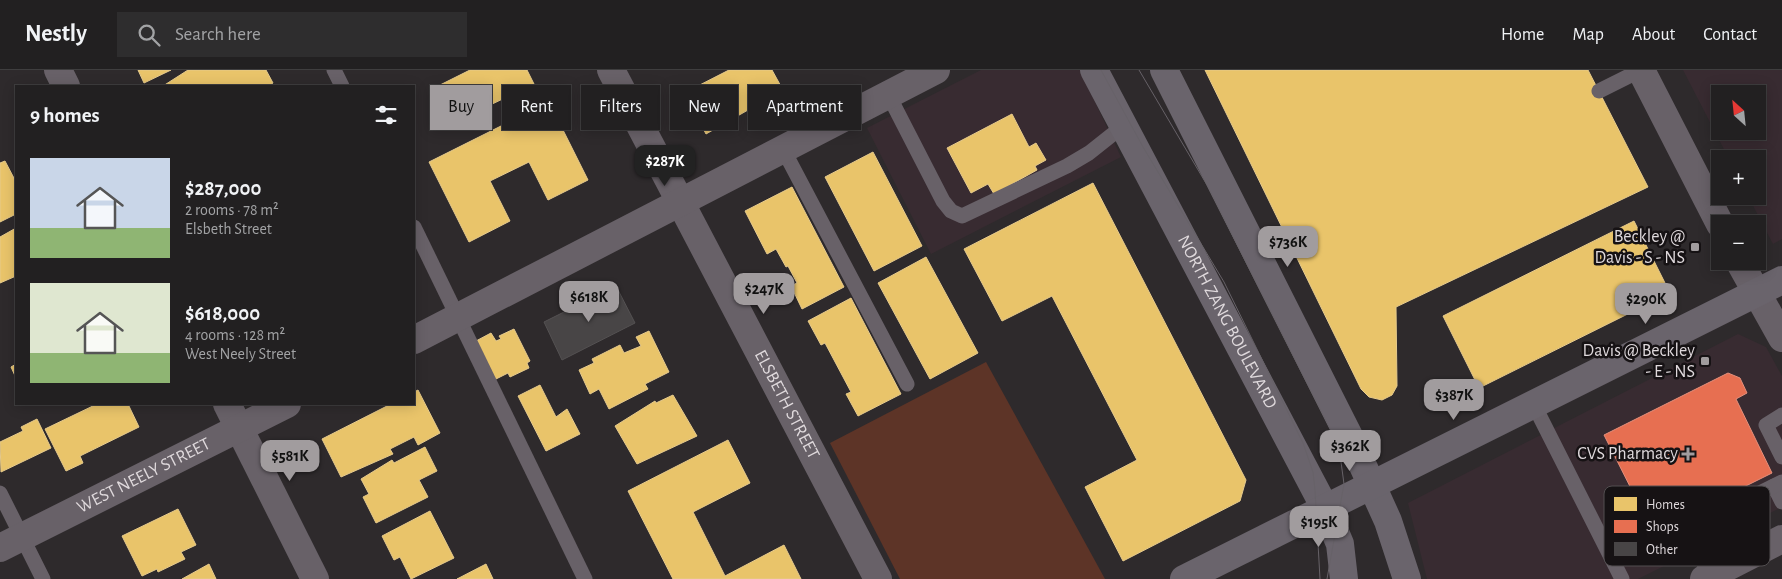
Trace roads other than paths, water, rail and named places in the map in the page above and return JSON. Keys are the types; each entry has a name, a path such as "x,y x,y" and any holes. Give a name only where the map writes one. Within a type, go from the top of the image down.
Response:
{"main road":[{"name":"NORTH ZANG BOULEVARD","path":"1094,70 1325,508 1340,544 1344,579"},
{"path":"1164,70 1350,437 1388,520 1407,579"},
{"path":"1184,579 1782,280"}],"street":[{"path":"58,70 66,85"},
{"name":"ELSBETH STREET","path":"611,70 878,579"},
{"path":"415,339 936,70"},
{"path":"1641,70 1715,215"},
{"path":"1745,270 1782,338"},
{"path":"228,405 315,579"},
{"name":"WEST NEELY STREET","path":"11,542 286,405"},
{"path":"1770,545 1782,539"},
{"path":"1707,578 1730,566"}],"lane":[{"path":"334,70 342,85"},
{"path":"1599,92 1641,70"},
{"path":"888,94 943,201 951,212 962,216 1067,166 1089,153 1123,126"},
{"path":"783,149 907,384"},
{"path":"415,229 585,579"},
{"path":"1534,405 1604,543"},
{"path":"1782,415 1766,425 1782,457"},
{"path":"1778,484 1782,502"},
{"path":"0,493 11,542 43,579"},
{"path":"1615,566 1622,579"},
{"path":"1702,566 1707,578"}],"tram line":[{"path":"1101,70 1143,147 1224,282 1303,443 1313,472 1320,579"},
{"path":"1139,70 1207,185 1339,447 1344,484 1327,579"}],"place":[{"name":"Beckley @ Davis - S - NS","path":"1695,247"},
{"name":"Davis @ Beckley - E - NS","path":"1705,361"},
{"name":"CVS Pharmacy","path":"1688,454"}]}
